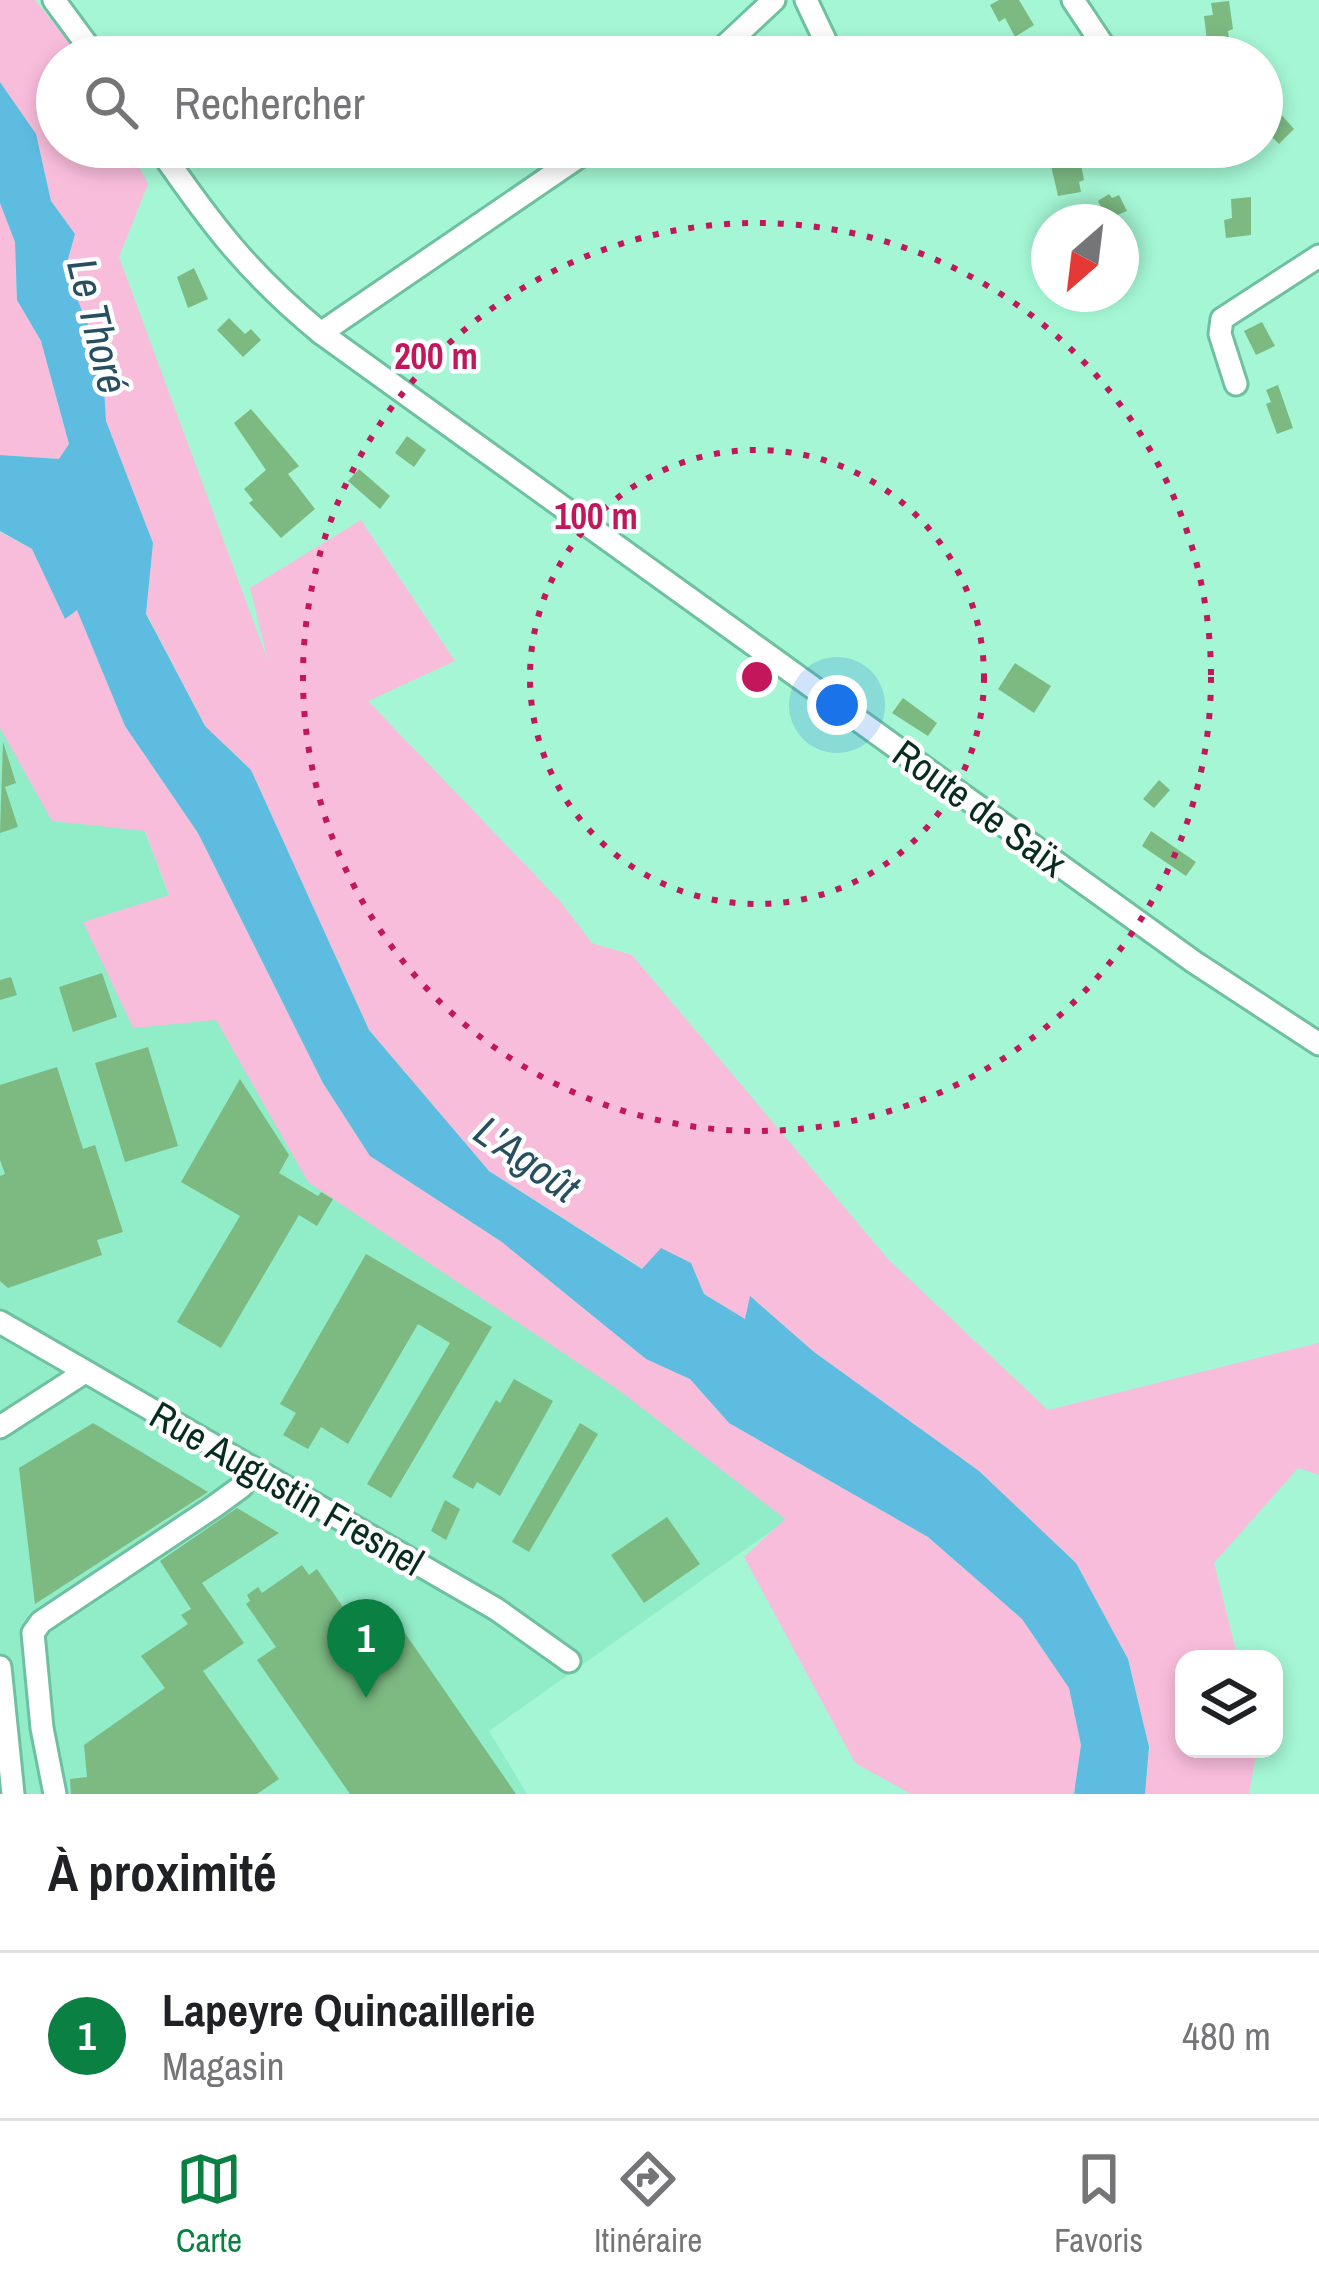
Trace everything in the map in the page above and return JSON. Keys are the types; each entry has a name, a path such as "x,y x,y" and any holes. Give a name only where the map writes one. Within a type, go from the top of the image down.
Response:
{"street":[{"path":"54,0 81,36"},
{"path":"736,36 775,0"},
{"path":"806,0 823,36"},
{"path":"1072,0 1097,36"},
{"name":"Route de Saïx","path":"173,168 236,255 321,333 1175,948 1319,1043"},
{"path":"321,333 562,168"},
{"path":"1236,384 1220,334 1222,319 1319,256"},
{"name":"Rue Augustin Fresnel","path":"0,1322 496,1609 568,1661"},
{"path":"0,1427 85,1372"},
{"path":"55,1794 42,1728 33,1633 41,1622 241,1487 254,1469"},
{"path":"0,1667 13,1794"}],"shaded area":[{"path":"0,0 35,0 64,36 36,36 36,134 0,82"},
{"path":"44,168 140,168 148,184 119,257 268,661 250,588 361,520 455,661 368,701 559,900 592,943 632,955 888,1259 1048,1410 1319,1343 1319,1475 1298,1468 1214,1563 1236,1650 1175,1650 1175,1758 1255,1758 1249,1794 1145,1794 1149,1746 1128,1659 1076,1563 979,1471 814,1352 751,1297 746,1320 704,1294 643,1269 489,1171 369,1030 251,770 205,726 146,613 153,543 106,421 101,358 65,270 75,234 51,201"},
{"path":"0,203 15,242 17,300 41,341 69,444 59,459 0,455"},
{"path":"0,532 58,599 169,896 798,1512 489,1731 527,1794 0,1794"},
{"path":"0,532 32,549 65,618 77,609 125,726 198,833 323,1083 370,1156 502,1242 646,1359 690,1379 729,1423 928,1537 1022,1619 1069,1688 1081,1745 1074,1794 911,1794 855,1763 744,1557 785,1519 620,1391 308,1182 216,1020 133,1028 83,922 169,895 145,831 52,821 0,728"}],"water":[{"path":"0,82 36,134 36,168 44,168 51,201 75,234 65,270 102,358 106,421 153,543 146,614 205,726 251,770 369,1030 489,1171 642,1269 661,1248 691,1263 704,1294 745,1319 750,1296 814,1352 979,1471 1076,1563 1128,1659 1149,1747 1145,1794 1074,1794 1081,1745 1069,1688 1022,1619 928,1537 729,1423 690,1379 646,1359 502,1242 370,1156 323,1083 198,833 125,726 77,610 65,619 32,549 0,531 0,455 59,459 69,444 41,341 17,300 15,242 0,203"}],"building":[{"path":"1019,0 1034,25 1014,36 1005,18 999,22 990,5"},
{"path":"1229,1 1233,29 1229,36 1206,36 1204,16 1213,15 1211,3"},
{"path":"1283,117 1294,129 1283,140"},
{"path":"1052,168 1082,168 1081,192 1058,196"},
{"path":"1109,194 1112,198 1119,195 1124,204 1100,204"},
{"path":"1251,197 1251,235 1226,238 1224,220 1232,218 1231,199"},
{"path":"194,268 208,299 188,308 177,277"},
{"path":"229,318 245,334 251,329 261,340 243,357 217,330"},
{"path":"1262,322 1275,346 1256,355 1244,331"},
{"path":"1278,385 1293,428 1277,434 1266,390"},
{"path":"251,409 299,466 288,474 315,509 281,538 249,503 253,500 244,489 266,470 234,423"},
{"path":"407,436 426,450 414,467 395,453"},
{"path":"359,469 390,496 380,509 348,481"},
{"path":"1015,663 1051,686 1034,713 998,689"},
{"path":"903,698 937,723 928,736 892,713"},
{"path":"3,742 16,783 5,787 18,827 0,833"},
{"path":"1159,780 1170,790 1154,808 1143,799"},
{"path":"1151,831 1196,862 1186,876 1142,846"},
{"path":"102,973 117,1017 73,1032 59,987"},
{"path":"11,977 17,995 0,1000 0,980"},
{"path":"148,1047 178,1146 125,1162 95,1063"},
{"path":"57,1067 83,1149 95,1145 123,1232 97,1240 102,1255 8,1288 0,1281 0,1176 5,1174 0,1160 0,1085"},
{"path":"240,1079 289,1155 279,1173 318,1196 321,1192 333,1199 317,1226 299,1215 221,1348 177,1322 240,1216 181,1182"},
{"path":"366,1254 492,1327 391,1498 367,1484 450,1343 418,1324 348,1444 321,1427 308,1449 283,1435 296,1413 280,1404"},
{"path":"514,1379 553,1401 500,1496 477,1482 473,1489 452,1477 496,1400 500,1403"},
{"path":"93,1423 208,1492 35,1604 19,1468"},
{"path":"580,1423 598,1434 529,1552 512,1542"},
{"path":"445,1500 460,1509 446,1540 431,1531"},
{"path":"237,1508 279,1533 202,1583 244,1643 203,1671 279,1779 257,1794 71,1794 70,1779 87,1777 84,1745 165,1688 141,1656 188,1624 181,1615 191,1609 160,1561"},
{"path":"667,1517 700,1564 644,1603 611,1555"},
{"path":"302,1565 309,1575 317,1569 368,1644 398,1623 516,1794 350,1794 257,1660 276,1647 246,1604 250,1601 247,1595 258,1587 262,1593"}],"place":[{"name":"Lapeyre Quincaillerie","path":"366,1698"}],"water label":[{"name":"Le Thoré","path":"98,326"},
{"name":"L'Agoût","path":"527,1159"}]}
